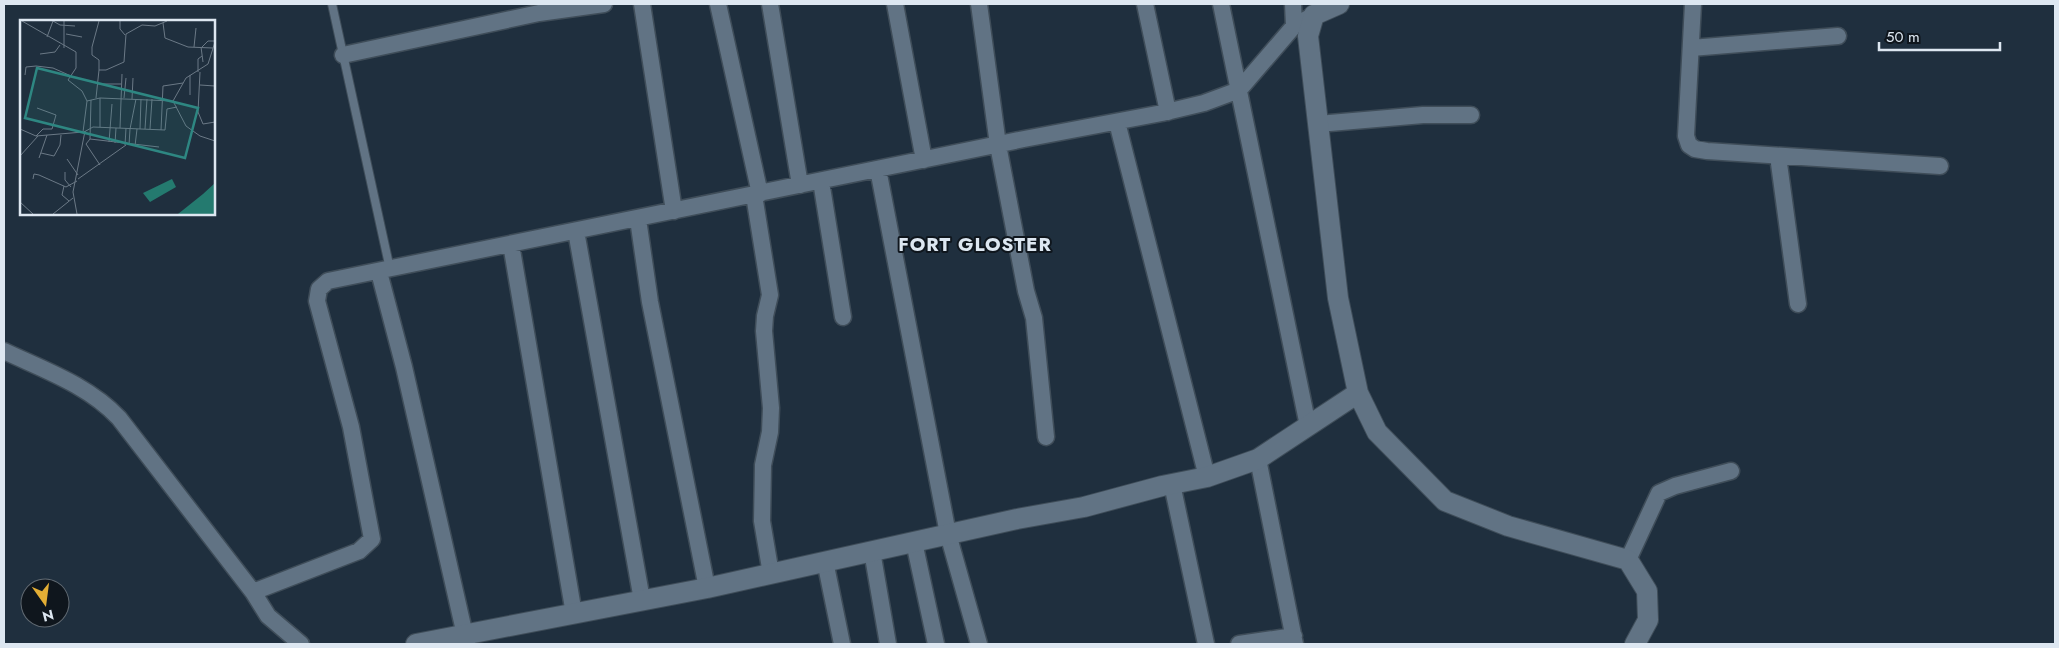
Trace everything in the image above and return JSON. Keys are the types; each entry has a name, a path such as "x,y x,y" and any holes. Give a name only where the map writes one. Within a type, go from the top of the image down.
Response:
{"street":[{"path":"343,55 539,13 604,4"},
{"path":"642,4 674,211"},
{"path":"718,4 757,194 770,295 764,330 771,420 763,465 762,521 771,574"},
{"path":"770,4 800,185"},
{"path":"895,4 924,160"},
{"path":"979,4 998,145 1024,282 1034,318 1046,437"},
{"path":"1144,4 1168,112"},
{"path":"1221,4 1308,426"},
{"path":"1293,4 1294,26"},
{"path":"254,592 359,551 372,539 351,427 317,301 319,289 328,281 1168,112 1221,98 1239,90 1294,26 1338,4"},
{"path":"1693,4 1686,136 1690,145 1695,149 1940,166"},
{"path":"1314,15 1308,36 1338,298 1358,393 1377,432 1444,502 1508,526 1628,560 1647,591 1648,620 1635,644"},
{"path":"1691,48 1838,36"},
{"path":"1318,124 1424,115 1471,115"},
{"path":"1117,122 1207,477"},
{"path":"1778,156 1798,304"},
{"path":"878,169 948,534 979,644"},
{"path":"821,181 843,317"},
{"path":"638,219 650,302 707,588"},
{"path":"576,231 642,600"},
{"path":"511,244 574,614"},
{"path":"384,270 404,367 466,639"},
{"path":"4,351 86,390 107,406 119,418 254,592 268,616 301,644"},
{"path":"416,644 466,639 1017,519 1084,507 1207,477 1258,459 1358,393"},
{"path":"1239,644 1294,640 1258,459"},
{"path":"1628,560 1660,493 1676,486 1731,472"},
{"path":"1172,484 1206,644"},
{"path":"914,542 936,644"},
{"path":"872,551 888,644"},
{"path":"825,562 842,644"}],"lane":[{"path":"332,4 384,270"}],"district":[{"name":"FORT GLOSTER","path":"975,244"}]}
